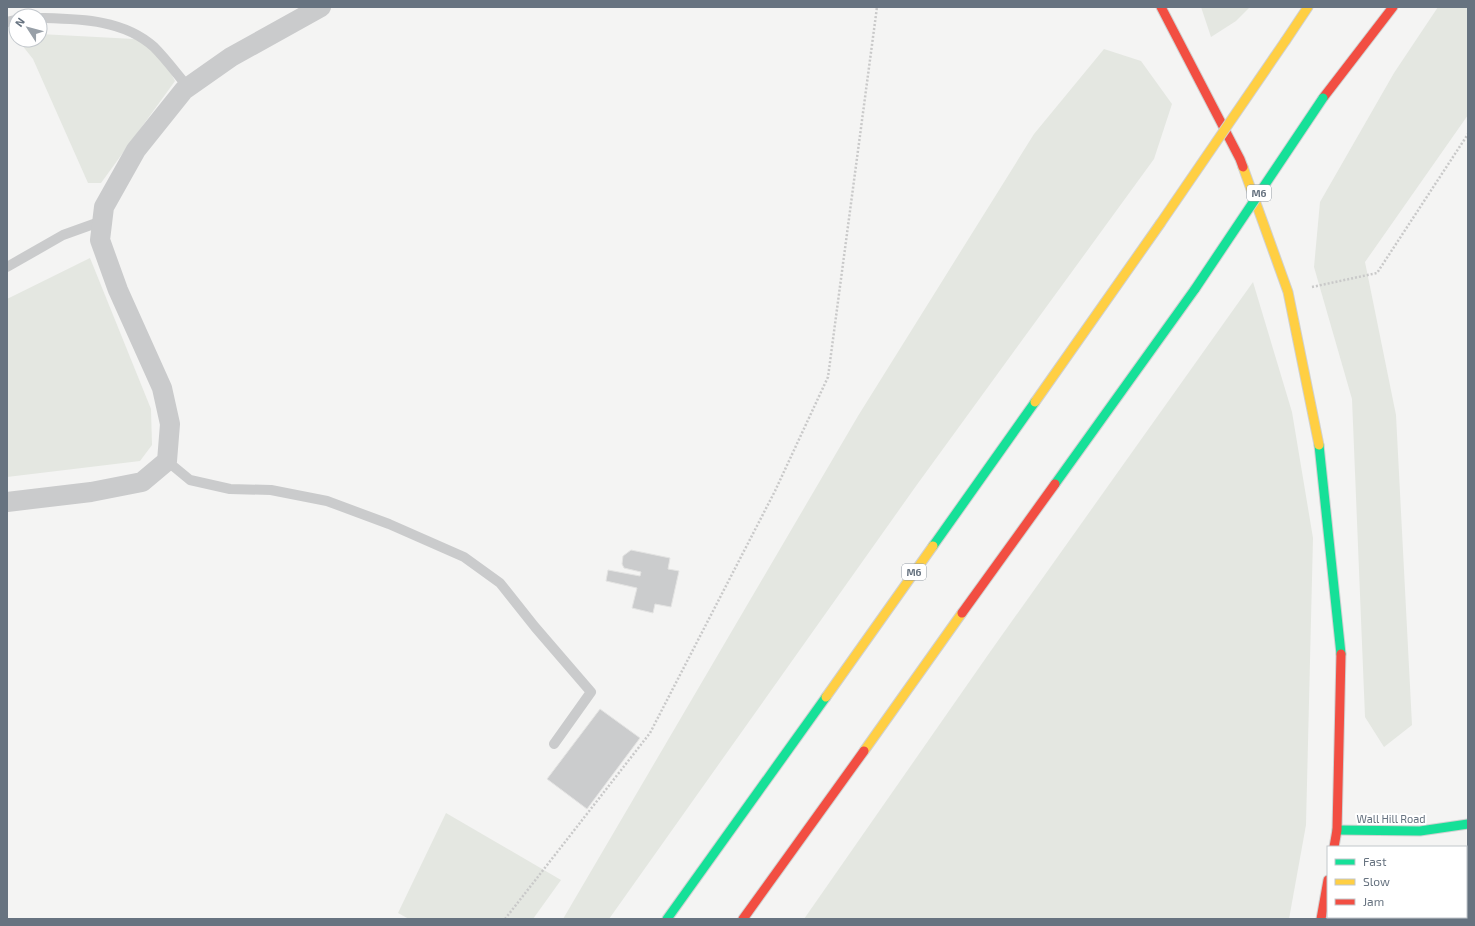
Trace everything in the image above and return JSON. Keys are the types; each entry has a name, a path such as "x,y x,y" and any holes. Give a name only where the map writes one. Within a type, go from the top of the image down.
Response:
{"main road":[{"path":"1161,7 1240,159 1288,292 1320,453 1341,658 1337,830 1334,846"},
{"name":"M6","path":"667,919 1160,224 1308,7"},
{"name":"M6","path":"743,919 1195,289 1322,98 1393,7"},
{"name":"Wall Hill Road","path":"1337,830 1420,831 1468,824"},
{"path":"1321,919 1327,886"}],"street":[{"path":"7,502 91,492 142,482 167,461 170,424 162,388 118,290 100,240 104,207 136,150 188,87 231,57 321,7"}],"lane":[{"path":"48,18 70,19 108,24 133,33 153,47 188,87"},
{"path":"7,267 63,236 102,221"},
{"path":"167,461 190,480 230,489 271,490 327,501 389,524 464,557 500,583 534,626 592,692 554,744"}],"path":[{"path":"505,919 650,733 775,491 828,377 877,7"},
{"path":"1288,292 1377,273 1468,134"}],"shaded area":[{"path":"1201,7 1250,7 1236,21 1211,37"},
{"path":"1438,7 1468,7 1468,115 1365,262 1396,415 1412,725 1384,747 1365,717 1352,399 1314,267 1320,202 1394,73"},
{"path":"48,34 153,40 175,81 101,183 88,183 33,59 24,48 48,48"},
{"path":"1104,49 1141,61 1172,104 1154,159 916,486 609,919 563,919 858,416 1034,134"},
{"path":"90,258 151,409 152,445 140,461 7,477 7,299"},
{"path":"1253,282 1292,412 1313,538 1306,825 1289,919 804,919 990,652"},
{"path":"446,813 561,880 533,919 409,919 398,913"}],"building":[{"path":"631,550 670,558 668,569 679,571 671,607 655,604 653,613 632,608 637,588 606,581 608,570 640,576 641,572 624,568 622,564 623,556"},
{"path":"600,709 640,738 587,809 547,779"}],"traffic: fast":[{"path":"1195,289 1323,98"},
{"path":"1055,484 1195,289"},
{"path":"933,546 1035,402"},
{"path":"1319,445 1341,654"},
{"path":"667,919 826,697"},
{"path":"1337,830 1420,831 1468,824"}],"traffic: slow":[{"path":"1286,40 1308,7"},
{"path":"1160,224 1286,40"},
{"path":"1243,167 1288,292 1319,445"},
{"path":"1035,402 1160,224"},
{"path":"826,697 933,546"},
{"path":"864,751 962,613"}],"traffic: jam":[{"path":"1161,7 1243,167"},
{"path":"1323,98 1393,7"},
{"path":"962,613 1055,484"},
{"path":"1334,846 1337,830 1341,654"},
{"path":"743,919 864,751"},
{"path":"1321,919 1327,886"}]}
